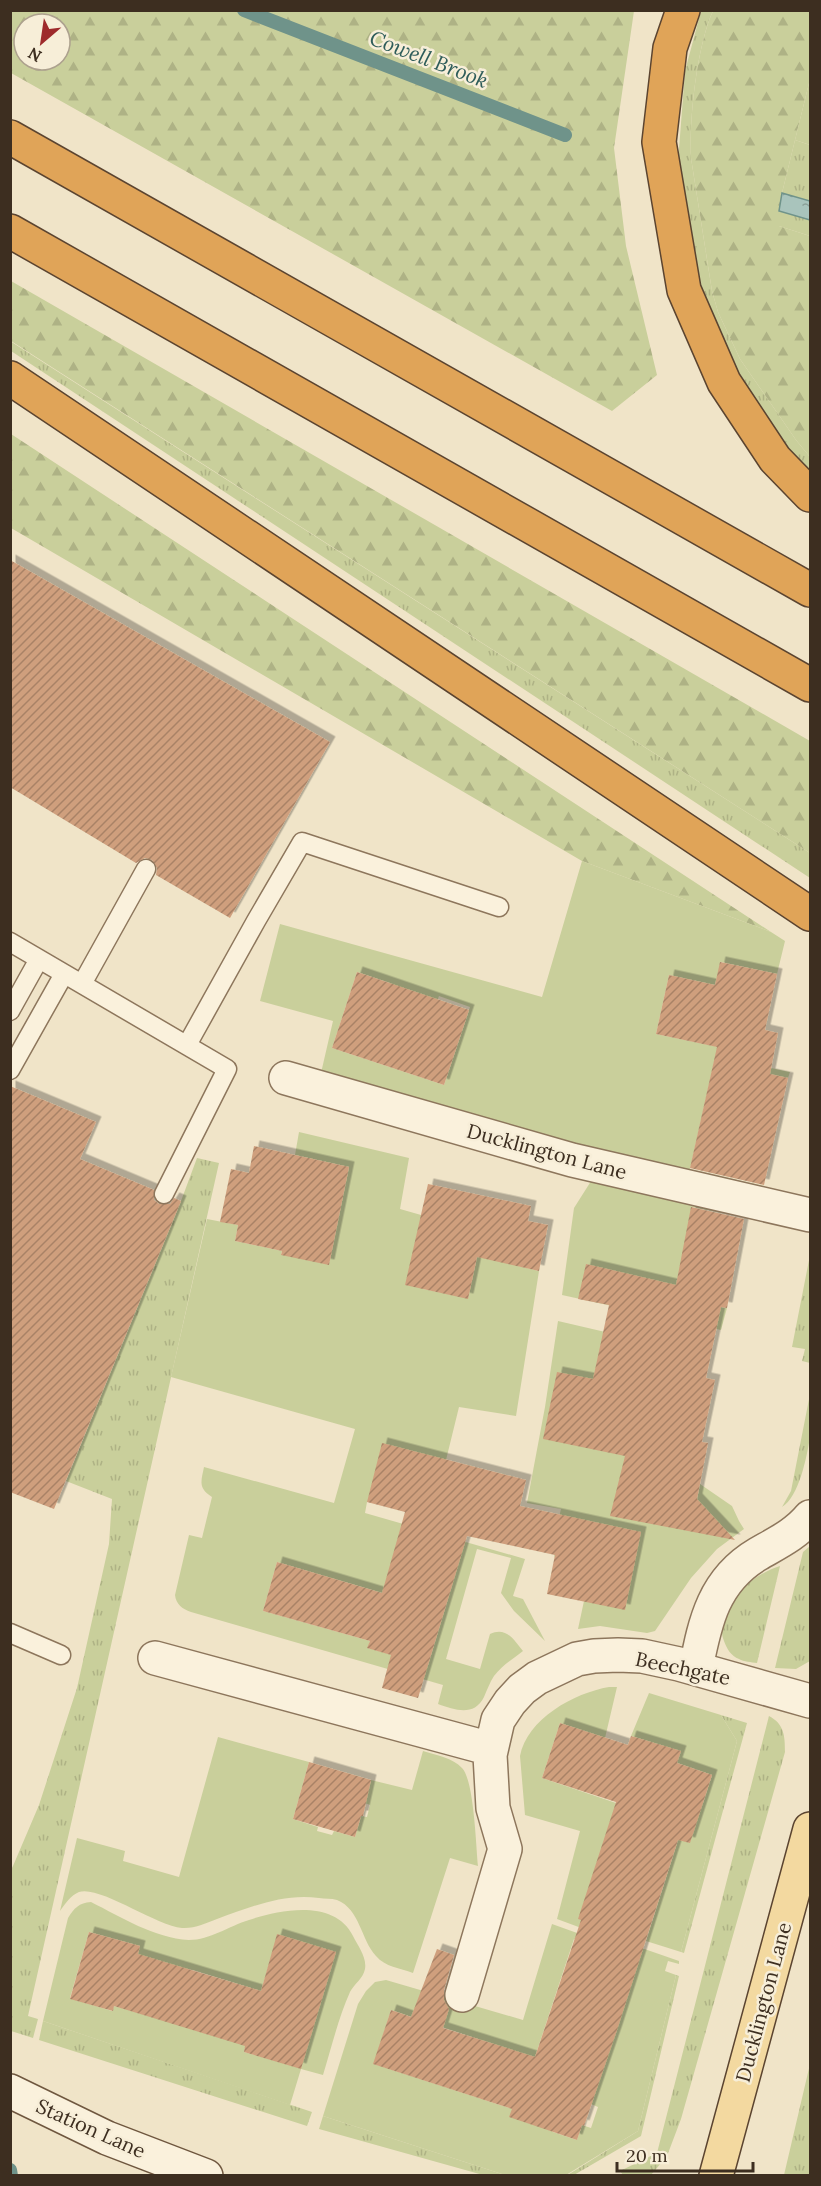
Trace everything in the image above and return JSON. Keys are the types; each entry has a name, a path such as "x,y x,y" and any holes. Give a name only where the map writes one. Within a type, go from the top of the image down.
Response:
{"highway":[{"path":"683,10 670,48 659,142 684,290 724,381 775,459 810,495"},
{"path":"10,137 810,590"},
{"path":"10,231 810,685"},
{"path":"10,378 810,914"}],"main road":[{"name":"Ducklington Lane","path":"716,2175 810,1829"}],"street":[{"name":"Ducklington Lane","path":"286,1078 572,1160 810,1215"},
{"path":"696,1668 705,1626 725,1581 743,1564 786,1539 804,1525 810,1517"},
{"name":"Beechgate","path":"462,1995 505,1849 493,1808 489,1770 491,1749 498,1720 516,1696 537,1678 573,1661 594,1656 642,1656 696,1668 810,1701"},
{"path":"155,1658 491,1749"},
{"name":"Station Lane","path":"10,2091 107,2138 206,2175"}],"lane":[{"path":"187,1045 302,842 499,907"},
{"path":"82,984 146,870"},
{"path":"10,942 227,1069 164,1194"},
{"path":"10,1011 39,959"},
{"path":"10,1070 64,974"},
{"path":"10,1633 61,1654"}],"green space":[{"path":"11,10 634,11 614,148 626,246 657,375 612,411 11,73"},
{"path":"701,11 713,11 707,25 698,62 691,123 691,158 712,291 718,312 740,359 810,457 810,471 790,450 747,391 704,312 678,162 685,71"},
{"path":"713,11 810,11 810,79 782,193 779,226 810,236 810,457 740,359 718,312 712,291 691,158 691,142 698,62 707,25"},
{"path":"810,79 810,145 795,140"},
{"path":"795,140 810,145 810,201 782,193"},
{"path":"779,211 810,220 810,236 779,226"},
{"path":"11,281 810,741 810,853 11,341"},
{"path":"10,341 810,853 810,878 11,351"},
{"path":"11,434 771,932 582,861 11,528"},
{"path":"582,861 771,932 785,941 777,974 721,962 715,985 669,975 656,1034 757,1055 757,1065 790,1072 788,1078 714,1062 690,1169 764,1186 763,1192 644,1166 321,1073 333,1021 260,1001 280,924 542,997","holes":["357,972 390,983 389,988 436,1004 439,996 470,1007 444,1085 332,1048"]},
{"path":"299,1132 409,1158 400,1209 421,1215 423,1289 468,1298 481,1239 518,1266 539,1271 516,1416 459,1407 446,1460 367,1502 365,1513 525,1559 513,1596 523,1599 545,1641 514,1611 501,1593 511,1558 477,1549 446,1659 480,1669 490,1634 496,1632 509,1635 523,1651 497,1672 480,1703 470,1710 457,1710 438,1704 443,1685 191,1612 180,1606 175,1595 189,1535 202,1538 212,1497 203,1488 204,1467 334,1503 355,1429 171,1377 207,1219 238,1225 235,1241 329,1264 349,1167 295,1155","holes":["463,1548 428,1665 368,1648 370,1641 263,1611 277,1562 382,1593"]},
{"path":"197,1158 219,1163 28,2016 38,2019 33,2038 11,2031 10,1873 39,1805 77,1688 109,1544 112,1499 66,1481"},
{"path":"593,1178 745,1210 744,1217 692,1207 674,1298 727,1308 721,1330 562,1295 574,1208"},
{"path":"810,1255 810,1363 802,1361 805,1349 792,1347"},
{"path":"558,1321 661,1345 691,1531 700,1484 732,1506 744,1529 717,1549 691,1578 655,1631 647,1633 600,1626 578,1629 584,1601 555,1558 552,1549 561,1509 527,1503"},
{"path":"810,1394 809,1445 798,1485 788,1502 782,1507 791,1491"},
{"path":"810,1546 810,1661 796,1669 775,1668 803,1552"},
{"path":"780,1566 757,1663 736,1658 725,1644 722,1629 723,1617 737,1594 747,1585 769,1570"},
{"path":"617,1687 605,1738 560,1723 542,1778 616,1803 584,1929 557,1919 580,1831 525,1815 520,1756 524,1743 542,1719 581,1695"},
{"path":"649,1693 721,1715 737,1741 681,1952 646,1941 691,1799 703,1803 712,1775 677,1763 680,1751 631,1736"},
{"path":"721,1715 747,1723 684,1953 681,1952 737,1741"},
{"path":"769,1716 781,1726 785,1740 785,1752 681,2119 667,2156 651,2175 623,2175 620,2171 657,2153"},
{"path":"218,1737 309,1762 293,1819 318,1827 317,1831 332,1835 334,1831 355,1837 361,1816 367,1817 370,1805 365,1803 371,1780 412,1790 423,1751 449,1759 462,1768 472,1799 478,1866 450,1858 413,1973 380,1960 371,1949 351,1910 345,1904 332,1899 293,1897 280,1899 186,1928 157,1920 100,1894 88,1891 73,1895 60,1911 77,1838 125,1851 123,1861 179,1877"},
{"path":"91,1902 151,1931 189,1940 212,1935 262,1916 291,1910 321,1912 334,1916 345,1924 362,1952 365,1969 346,2001 323,2075 301,2069 290,2105 43,2021 68,1918 77,1907","holes":["89,1932 140,1946 135,1961 193,1970 261,1991 278,1934 301,2068 244,2052 247,2038 114,2006 112,2011 70,1998"]},
{"path":"552,1924 591,1938 633,1945 679,1961 679,1964 668,1961 665,1971 676,1975 638,2131 566,2175 505,2175 323,2116 358,2004 375,1982 386,1980 523,2020","holes":["574,1939 637,1961 591,2104 598,2107 591,2128 582,2125 577,2140 553,2132 531,2115 374,2064 391,2010 517,2052 532,2066"]},
{"path":"676,1975 679,1976 641,2136 574,2175 566,2176 638,2131"},
{"path":"43,2021 312,2112 307,2126 39,2040"},
{"path":"810,2064 810,2175 784,2175"},
{"path":"323,2116 505,2175 483,2175 319,2129"}],"water":[{"path":"782,193 810,201 810,220 779,211"}],"building":[{"path":"10,560 330,742 230,918 156,875 157,868 152,860 145,858 136,863 10,787"},
{"path":"720,962 777,974 765,1030 778,1033 770,1074 788,1078 764,1185 690,1168 717,1047 656,1034 669,975 715,985"},
{"path":"357,972 469,1010 444,1085 332,1048"},
{"path":"10,1086 96,1122 80,1159 154,1190 154,1200 159,1204 170,1204 174,1198 181,1201 54,1509 10,1492"},
{"path":"254,1146 349,1167 329,1265 281,1255 282,1251 235,1241 238,1225 220,1222 231,1169 249,1173"},
{"path":"428,1184 531,1206 528,1221 548,1225 539,1271 477,1257 468,1299 405,1285"},
{"path":"691,1207 744,1219 727,1308 721,1307 706,1378 715,1380 702,1442 708,1443 697,1499 735,1540 610,1516 625,1456 543,1439 557,1372 593,1379 609,1305 578,1299 586,1264 676,1285"},
{"path":"382,1443 526,1480 520,1506 641,1532 625,1610 547,1594 555,1555 467,1536 418,1698 382,1688 391,1655 367,1648 370,1641 263,1611 277,1562 382,1593 405,1512 367,1502"},
{"path":"560,1723 628,1745 631,1736 681,1751 677,1763 712,1775 690,1843 678,1840 617,2030 577,2140 509,2117 512,2109 373,2064 391,2010 411,2017 437,1949 454,1955 444,1990 444,2000 449,2009 443,2028 535,2057 581,1920 578,1919 616,1802 542,1778"},
{"path":"309,1762 371,1780 363,1816 361,1816 355,1837 293,1819"},
{"path":"89,1932 140,1946 138,1954 261,1991 277,1934 336,1952 301,2069 244,2052 245,2046 114,2006 113,2011 70,1999"}],"waterway":[{"name":"Cowell Brook","path":"244,10 565,135"},
{"path":"10,2170 11,2176"}]}
